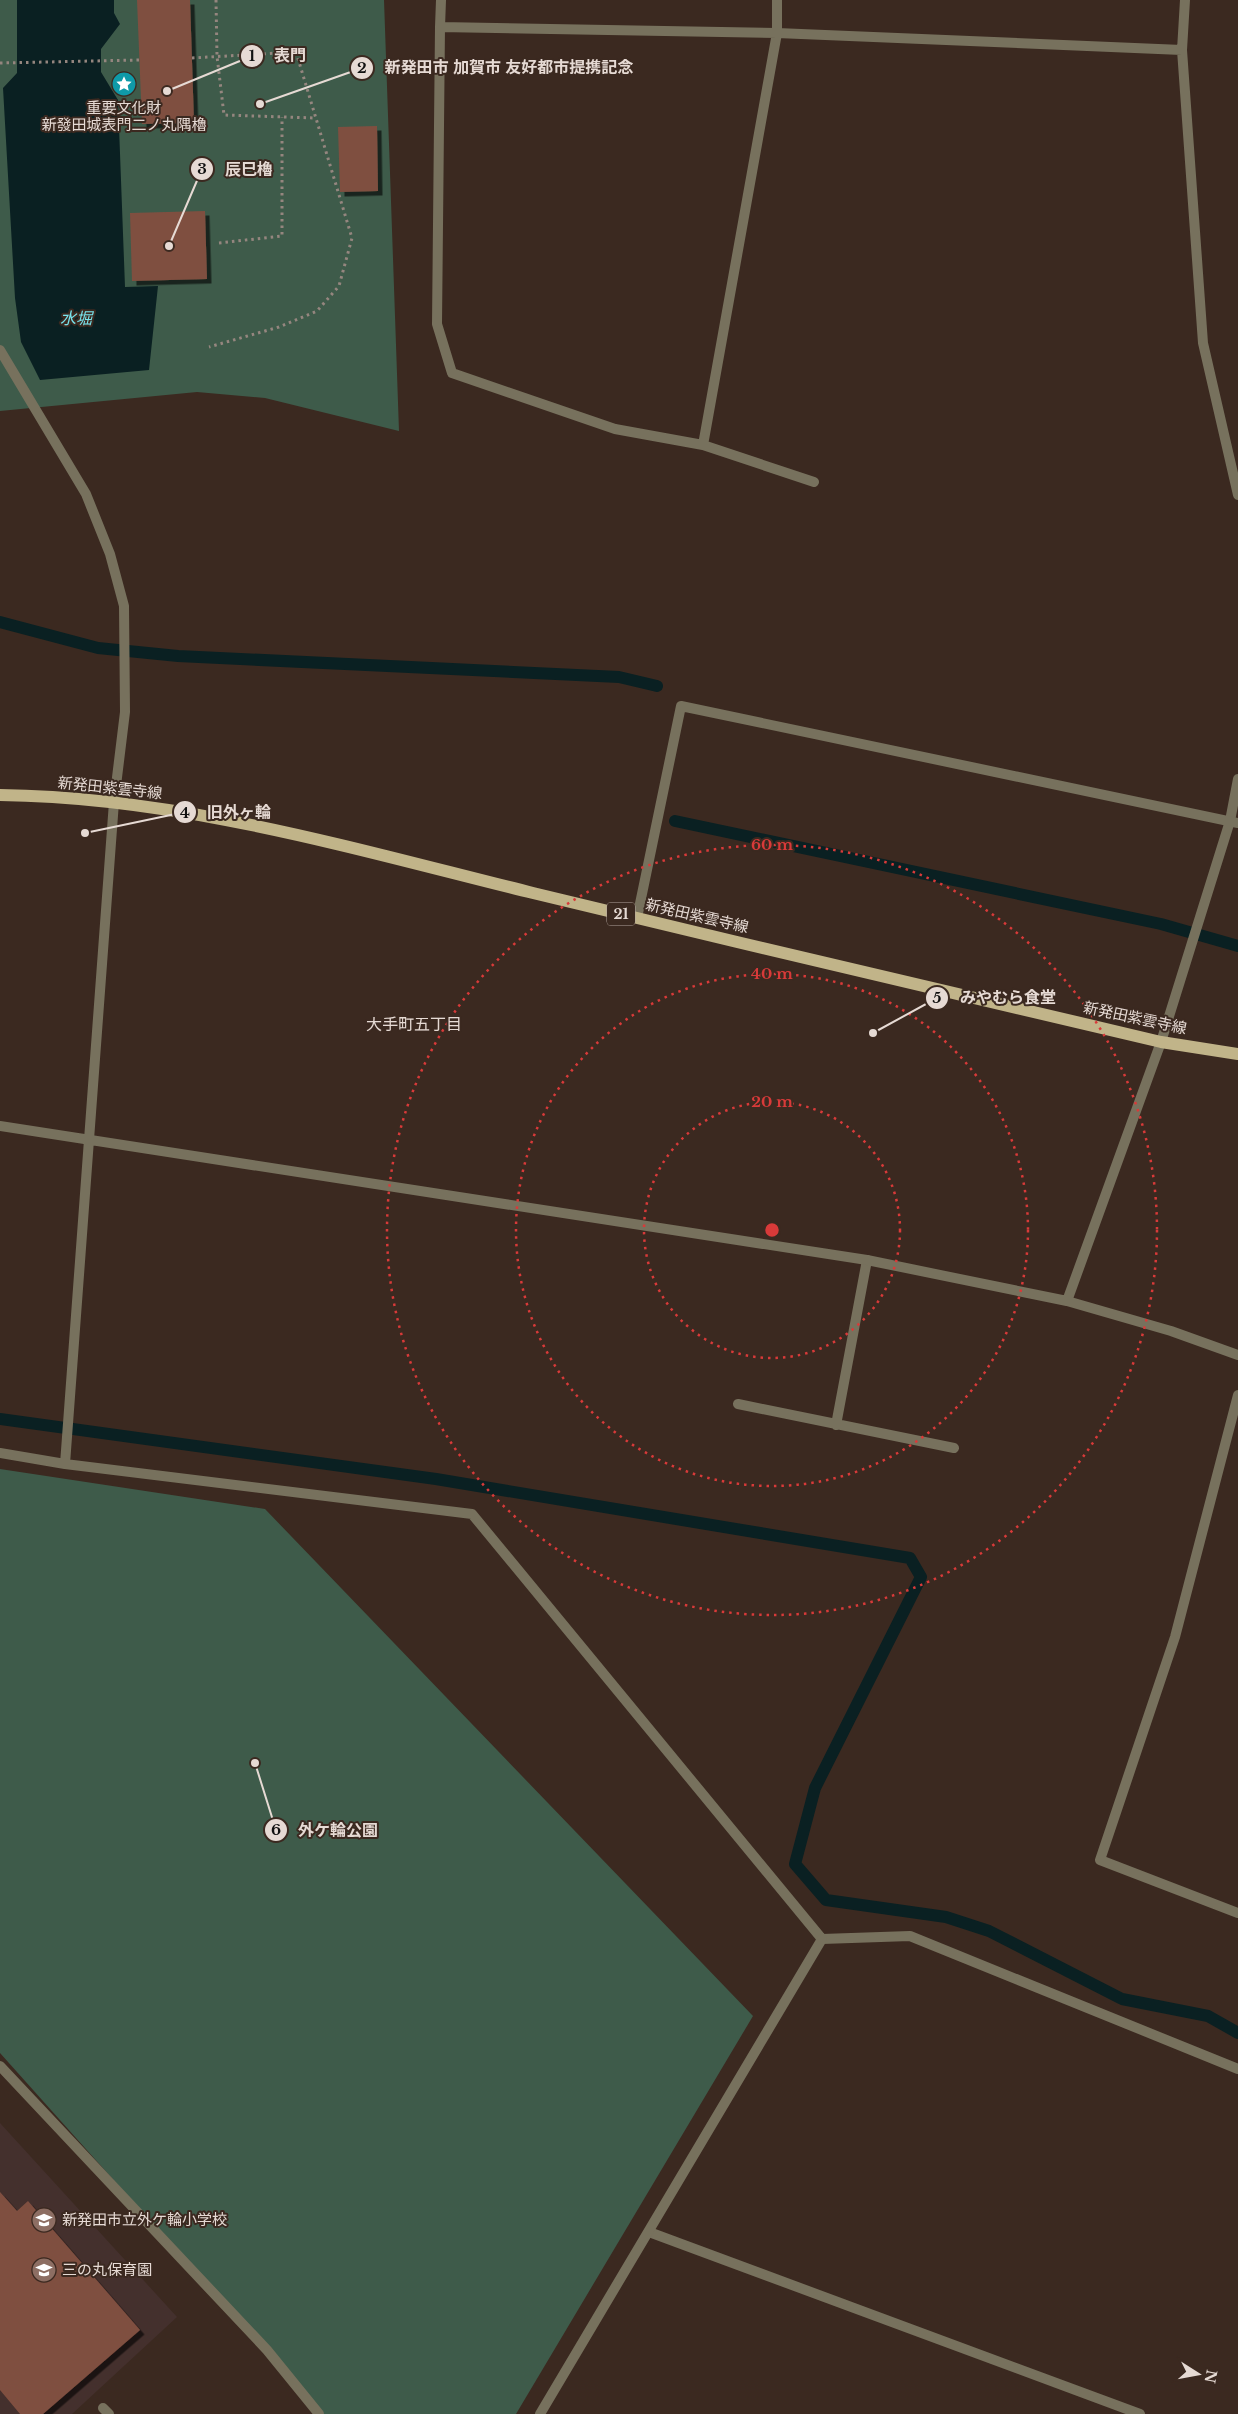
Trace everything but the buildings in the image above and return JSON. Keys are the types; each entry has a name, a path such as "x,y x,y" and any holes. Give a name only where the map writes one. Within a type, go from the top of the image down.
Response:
{"main road":[{"name":"新発田紫雲寺線","path":"0,795 114,802 271,829 1160,1042 1238,1054"}],"street":[{"path":"441,0 437,324 452,373 615,428 704,445 814,482"},
{"path":"704,445 777,33 777,0"},
{"path":"1185,0 1182,50 1203,343 1238,495"},
{"path":"440,27 777,33 1182,50"},
{"path":"0,350 86,494 110,554 124,606 125,712 114,802 65,1464"},
{"path":"638,918 681,706 1234,822"},
{"path":"1067,1302 1160,1042 1234,822 1238,779"},
{"path":"0,1126 867,1260 1067,1302 1171,1331 1238,1355"},
{"path":"836,1425 867,1260"},
{"path":"1238,1395 1175,1637 1100,1860 1238,1913"},
{"path":"738,1404 954,1448"},
{"path":"0,1453 65,1464 472,1514 822,1939"},
{"path":"822,1939 910,1936 1238,2069"},
{"path":"540,2414 822,1939"},
{"path":"0,2066 267,2350 319,2414"},
{"path":"649,2232 1140,2414"}],"path":[{"path":"216,0 217,56 224,115 315,118"},
{"path":"192,58 296,52 352,238 340,286 317,310 278,327 209,347"},
{"path":"0,63 139,60"},
{"path":"219,243 282,236 282,117"}],"shaded area":[{"name":"新発田市立外ケ輪小学校","path":"0,2123 177,2317 72,2414 0,2414"}],"green space":[{"path":"0,0 384,0 399,431 265,398 197,392 0,411"},
{"path":"0,1469 265,1509 753,2016 516,2414 323,2414 0,2053"}],"water":[{"name":"水堀","path":"17,0 114,0 114,13 120,24 101,49 101,72 118,100 125,287 158,286 149,370 40,380 21,342 15,298 3,88 17,73"}],"waterway":[{"path":"0,622 98,648 178,656 619,677 657,686"},
{"path":"675,821 1161,924 1238,946"},
{"path":"0,1419 436,1479 910,1558 921,1577 815,1788 795,1864 826,1900 946,1917 989,1931 1122,1999 1208,2016 1238,2033"}],"place":[{"name":"重要文化財 新發田城表門二ノ丸隅櫓","path":"124,84"},
{"name":"表門","path":"167,91"},
{"name":"新発田市 加賀市 友好都市提携記念","path":"260,104"},
{"name":"辰巳櫓","path":"169,246"},
{"name":"旧外ヶ輪","path":"85,833"},
{"name":"みやむら食堂","path":"873,1033"},
{"name":"外ケ輪公園","path":"255,1763"},
{"name":"新発田市立外ケ輪小学校","path":"44,2220"},
{"name":"三の丸保育園","path":"44,2270"}],"district":[{"name":"大手町五丁目","path":"414,1024"}]}
